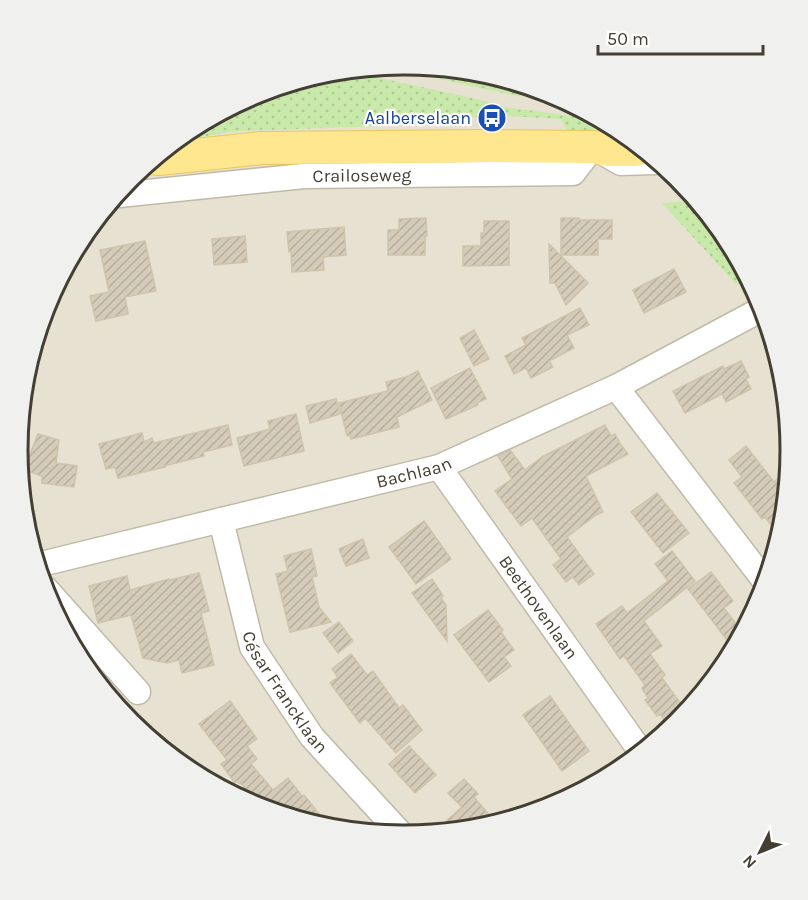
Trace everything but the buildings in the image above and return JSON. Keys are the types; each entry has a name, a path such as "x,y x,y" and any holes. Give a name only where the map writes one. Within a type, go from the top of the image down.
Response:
{"main road":[{"name":"Crailoseweg","path":"168,158 262,148 489,146 604,142 609,150 630,150"}],"street":[{"name":"Crailoseweg","path":"129,194 304,176 573,173 604,142 621,163 645,162"},
{"name":"Bachlaan","path":"46,563 439,467 616,387 754,313"},
{"path":"616,387 759,574"},
{"name":"Beethovenlaan","path":"439,467 636,745"},
{"name":"César Francklaan","path":"221,520 252,647 312,737 393,825"},
{"path":"64,609 138,692"}],"shaded area":[{"path":"379,75 429,75 453,78 525,94 592,125 633,152 652,168 670,184 702,221 741,284 760,329 767,353 779,425 779,475 776,499 760,571 729,638 702,679 686,698 670,716 633,748 570,787 525,806 501,813 429,825 379,825 355,822 283,806 216,775 175,748 156,732 138,716 106,679 67,616 48,571 41,547 29,475 29,425 32,401 48,329 79,262 106,221 122,202 138,184 175,152 238,113 283,94 307,87"}],"green space":[{"path":"429,75 501,87 532,97 517,96"},
{"path":"367,76 481,100 504,107 576,116 598,129 568,133 561,119 488,115 438,124 238,131 195,138 238,113 283,94 331,82"},
{"path":"686,202 716,241 741,285 736,284 662,203"}],"place":[{"name":"Aalberselaan","path":"492,118"}]}
